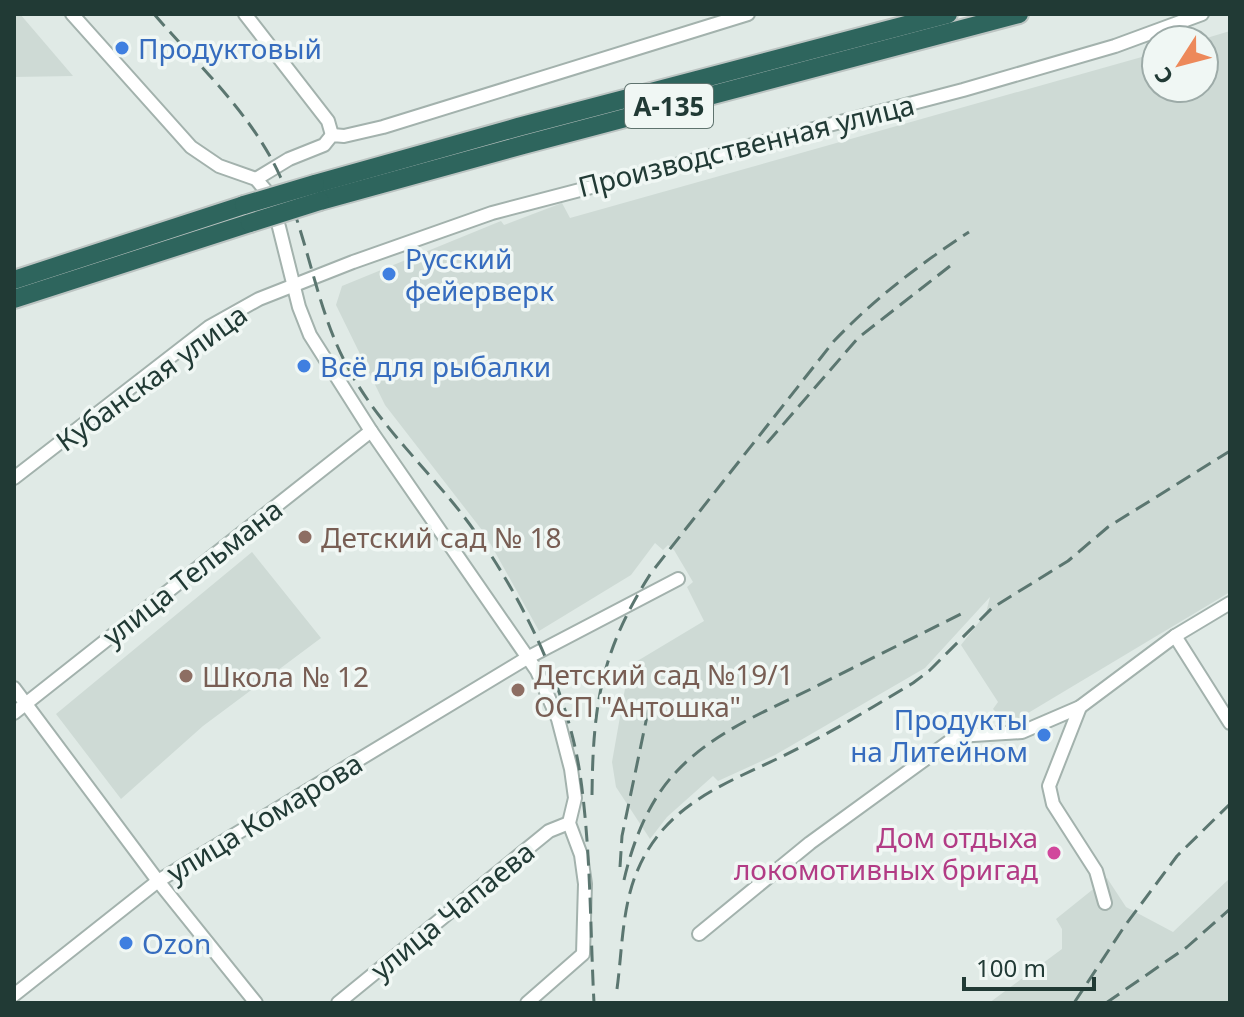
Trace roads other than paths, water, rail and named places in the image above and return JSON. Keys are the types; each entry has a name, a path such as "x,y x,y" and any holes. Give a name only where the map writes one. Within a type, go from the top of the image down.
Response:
{"highway":[{"name":"А-135","path":"14,280 247,214 518,127 948,14"},
{"name":"А-135","path":"318,192 523,145 1019,14"},
{"name":"А-135","path":"14,299 247,214"}],"street":[{"path":"72,14 191,147 219,166 256,179 267,192 299,307 310,335 371,431 537,671 558,719 571,769 575,798 569,823 581,855 585,884 583,954 527,1003"},
{"path":"245,14 328,121 332,135"},
{"path":"332,135 344,136 383,127 748,14"},
{"name":"Производственная улица","path":"294,286 414,238 492,213 963,90 1115,46 1202,14"},
{"path":"256,179 289,159 324,145 332,135"},
{"name":"Кубанская улица","path":"14,478 209,327 259,299 294,286"},
{"name":"улица Тельмана","path":"14,713 371,431"},
{"name":"улица Комарова","path":"14,995 158,881 527,658 678,579"},
{"path":"699,934 810,843 957,736 1022,732 1080,707 1175,636 1230,603"},
{"path":"1175,636 1230,723"},
{"path":"14,688 158,881 256,1003"},
{"path":"1080,707 1049,786 1053,804 1096,871 1105,903"},
{"name":"улица Чапаева","path":"338,1003 549,831 569,823"}],"railway":[{"path":"154,14 223,91 268,153 290,199 327,318 346,364 375,410 478,536 512,590 542,650 566,712 580,774 588,859 594,1003"},
{"path":"592,795 595,733 603,679 621,628 651,573 834,341 898,283 969,232"},
{"path":"767,443 858,338 950,266"},
{"path":"617,989 631,887 649,848 684,809 728,782 815,740 913,683 992,608 1068,561 1108,527 1230,451"},
{"path":"624,880 637,836 650,808 667,782 707,745 759,714 967,611"},
{"path":"620,867 622,836 650,702"},
{"path":"1074,1003 1124,927 1177,856 1230,804"},
{"path":"1106,1003 1187,947 1230,909"}],"place":[{"name":"Продуктовый","path":"122,48"},
{"name":"Русский фейерверк","path":"389,274"},
{"name":"Всё для рыбалки","path":"304,366"},
{"name":"Детский сад № 18","path":"305,537"},
{"name":"Школа № 12","path":"186,676"},
{"name":"Детский сад №19/1 ОСП \"Антошка\"","path":"518,690"},
{"name":"Продукты на Литейном","path":"1044,735"},
{"name":"Дом отдыха локомотивных бригад","path":"1054,853"},
{"name":"Ozon","path":"126,943"}]}
